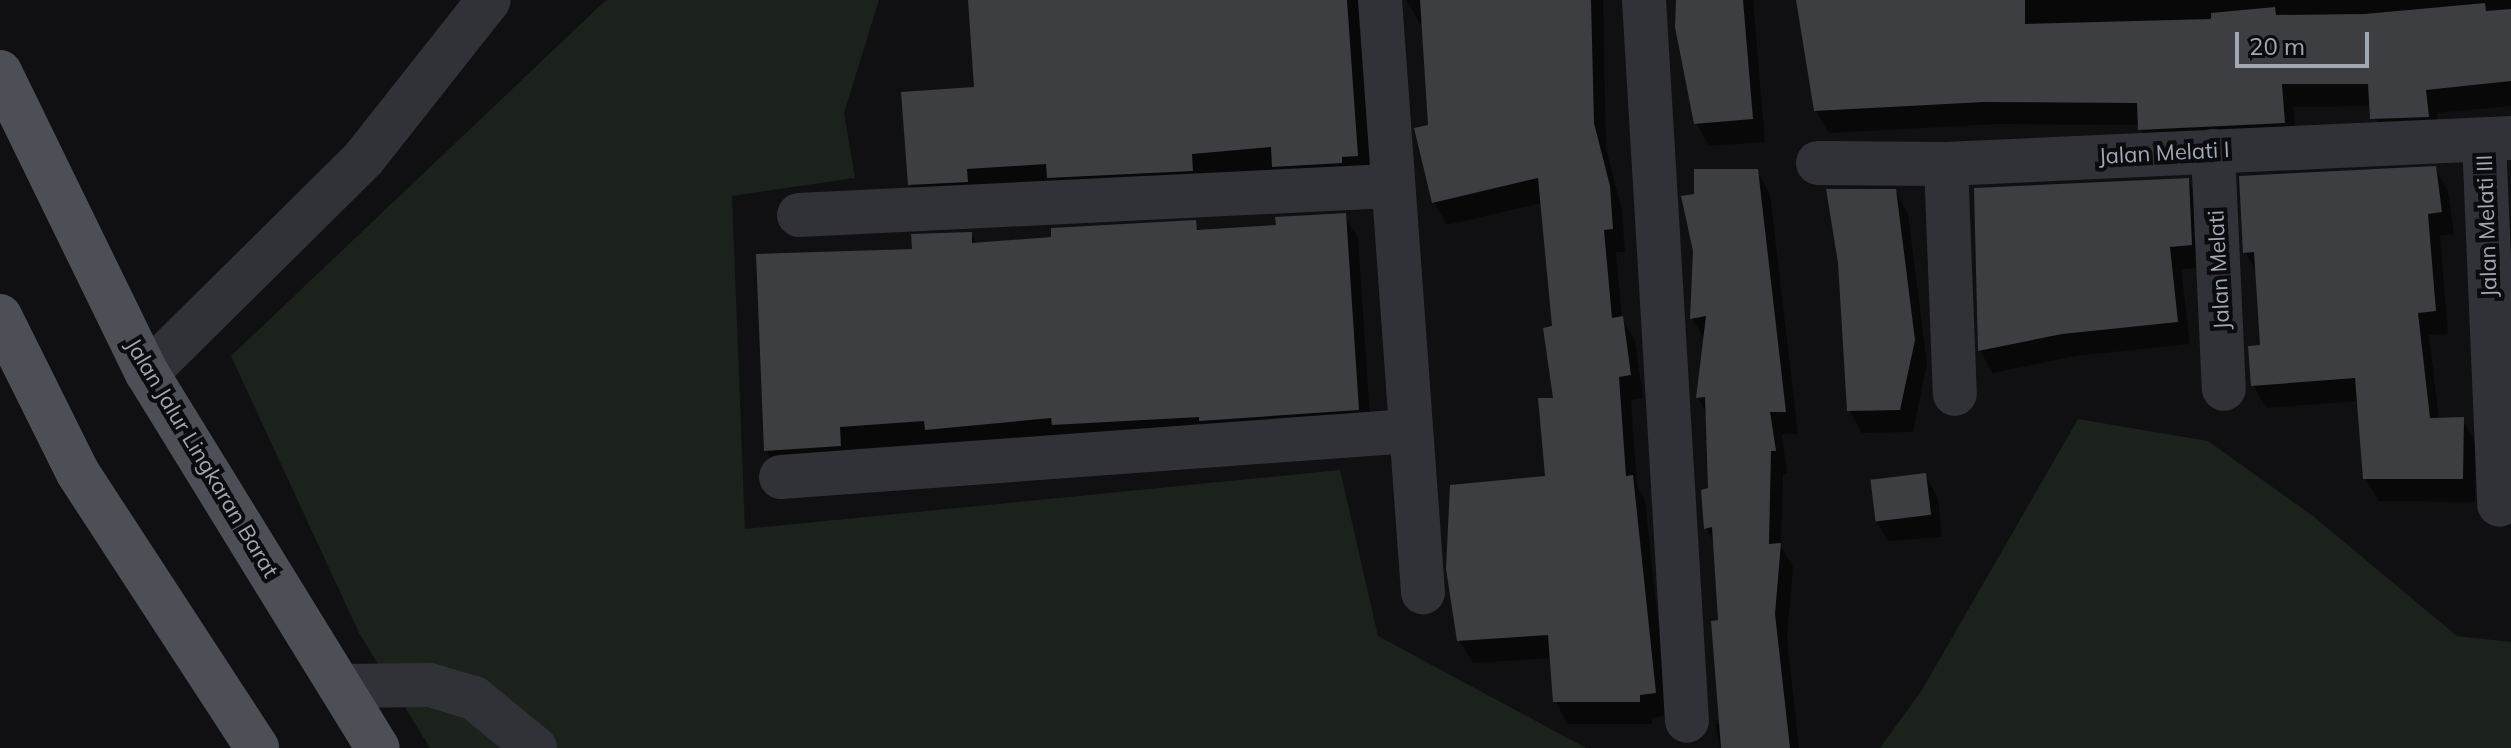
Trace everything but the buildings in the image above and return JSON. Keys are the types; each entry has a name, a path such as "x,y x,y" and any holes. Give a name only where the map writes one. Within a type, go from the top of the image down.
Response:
{"main road":[{"name":"Jalan Jalur Lingkaran Barat","path":"0,72 147,373 378,748"},
{"path":"0,316 78,473 257,748"}],"street":[{"path":"147,373 364,158 489,0"},
{"path":"1380,0 1389,186 1423,592"},
{"path":"1644,0 1687,721"},
{"name":"Jalan Melati I","path":"1818,163 1946,164 2497,139"},
{"name":"Jalan Melati III","path":"2497,139 2499,505"},
{"name":"Jalan Melati","path":"2213,151 2224,389"},
{"path":"1946,164 1955,394"},
{"path":"799,215 1389,186"},
{"path":"781,477 1409,431"},
{"path":"340,686 430,685 474,698 535,748"}],"shaded area":[{"path":"606,0 879,0 844,113 855,178 732,196 745,529 1340,470 1378,636 1586,748 430,748 359,633 231,356"},
{"path":"2078,419 2208,441 2313,516 2457,636 2511,642 2511,748 1880,748 1922,690"}]}
